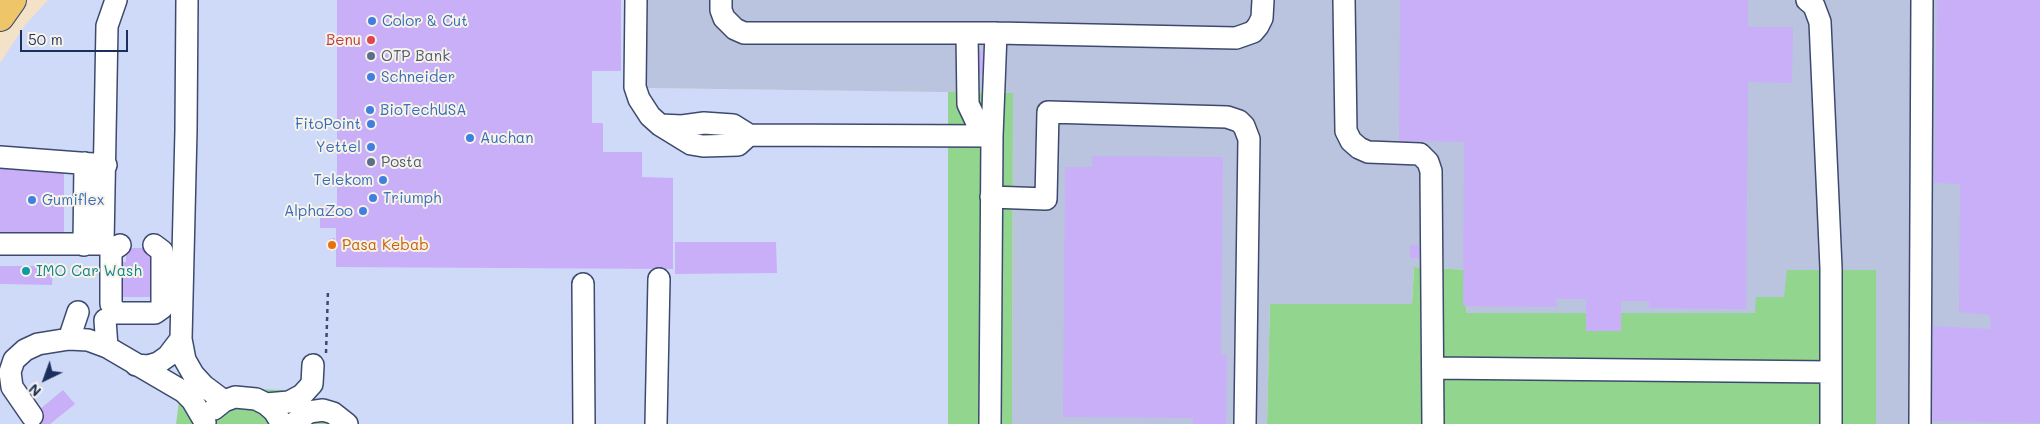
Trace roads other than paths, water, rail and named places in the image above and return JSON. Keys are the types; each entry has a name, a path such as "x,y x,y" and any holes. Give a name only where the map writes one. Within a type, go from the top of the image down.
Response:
{"highway":[{"path":"0,8 11,0"},
{"path":"0,17 11,0"}],"street":[{"path":"102,245 95,164 107,26 116,0"},
{"path":"187,0 181,339 186,360 198,380 224,401"},
{"path":"636,0 635,87 643,107 660,125 691,144 703,146 738,145 749,135"},
{"path":"721,0 721,10 724,18 735,29 744,33 996,33 1236,38 1253,32 1258,26 1262,18 1263,0"},
{"path":"1344,0 1346,131 1350,141 1368,152 1420,154 1428,162 1431,171 1433,424"},
{"path":"1807,0 1814,6 1820,22 1830,268 1830,424"},
{"path":"1920,424 1922,0"},
{"path":"990,424 991,197 996,33"},
{"path":"967,34 968,104 977,123 992,136"},
{"path":"991,197 1046,199 1048,112 1227,117 1233,118 1244,126 1249,139 1250,175 1245,424"},
{"path":"660,125 733,124 749,135 992,136"},
{"path":"0,157 95,164"},
{"path":"0,244 102,245 111,251 111,304 116,313 155,313 162,308 162,251 154,245"},
{"path":"656,424 659,279"},
{"path":"582,284 584,424"},
{"path":"70,339 78,312"},
{"path":"105,320 107,347"},
{"path":"32,416 12,387 10,372 14,360 24,350 38,344 70,339 88,340 107,347 184,392 192,400 205,423"},
{"path":"136,365 148,366 158,363 168,356 181,339"},
{"path":"266,404 289,402 302,395 312,384 319,360"},
{"path":"1433,368 1831,372"},
{"path":"205,423 210,413 224,401 235,397 246,397 266,404 274,411 282,424"},
{"path":"293,424 309,412 323,410 333,413 347,424"}],"place":[{"name":"Color & Cut","path":"372,21"},
{"name":"Benu","path":"371,40"},
{"name":"OTP Bank","path":"371,56"},
{"name":"Schneider","path":"371,77"},
{"name":"BioTechUSA","path":"370,110"},
{"name":"FitoPoint","path":"371,124"},
{"name":"Auchan","path":"470,138"},
{"name":"Yettel","path":"371,147"},
{"name":"Posta","path":"371,162"},
{"name":"Telekom","path":"383,180"},
{"name":"Triumph","path":"373,198"},
{"name":"Gumiflex","path":"32,200"},
{"name":"AlphaZoo","path":"363,211"},
{"name":"Pasa Kebab","path":"332,245"},
{"name":"IMO Car Wash","path":"26,271"}]}
